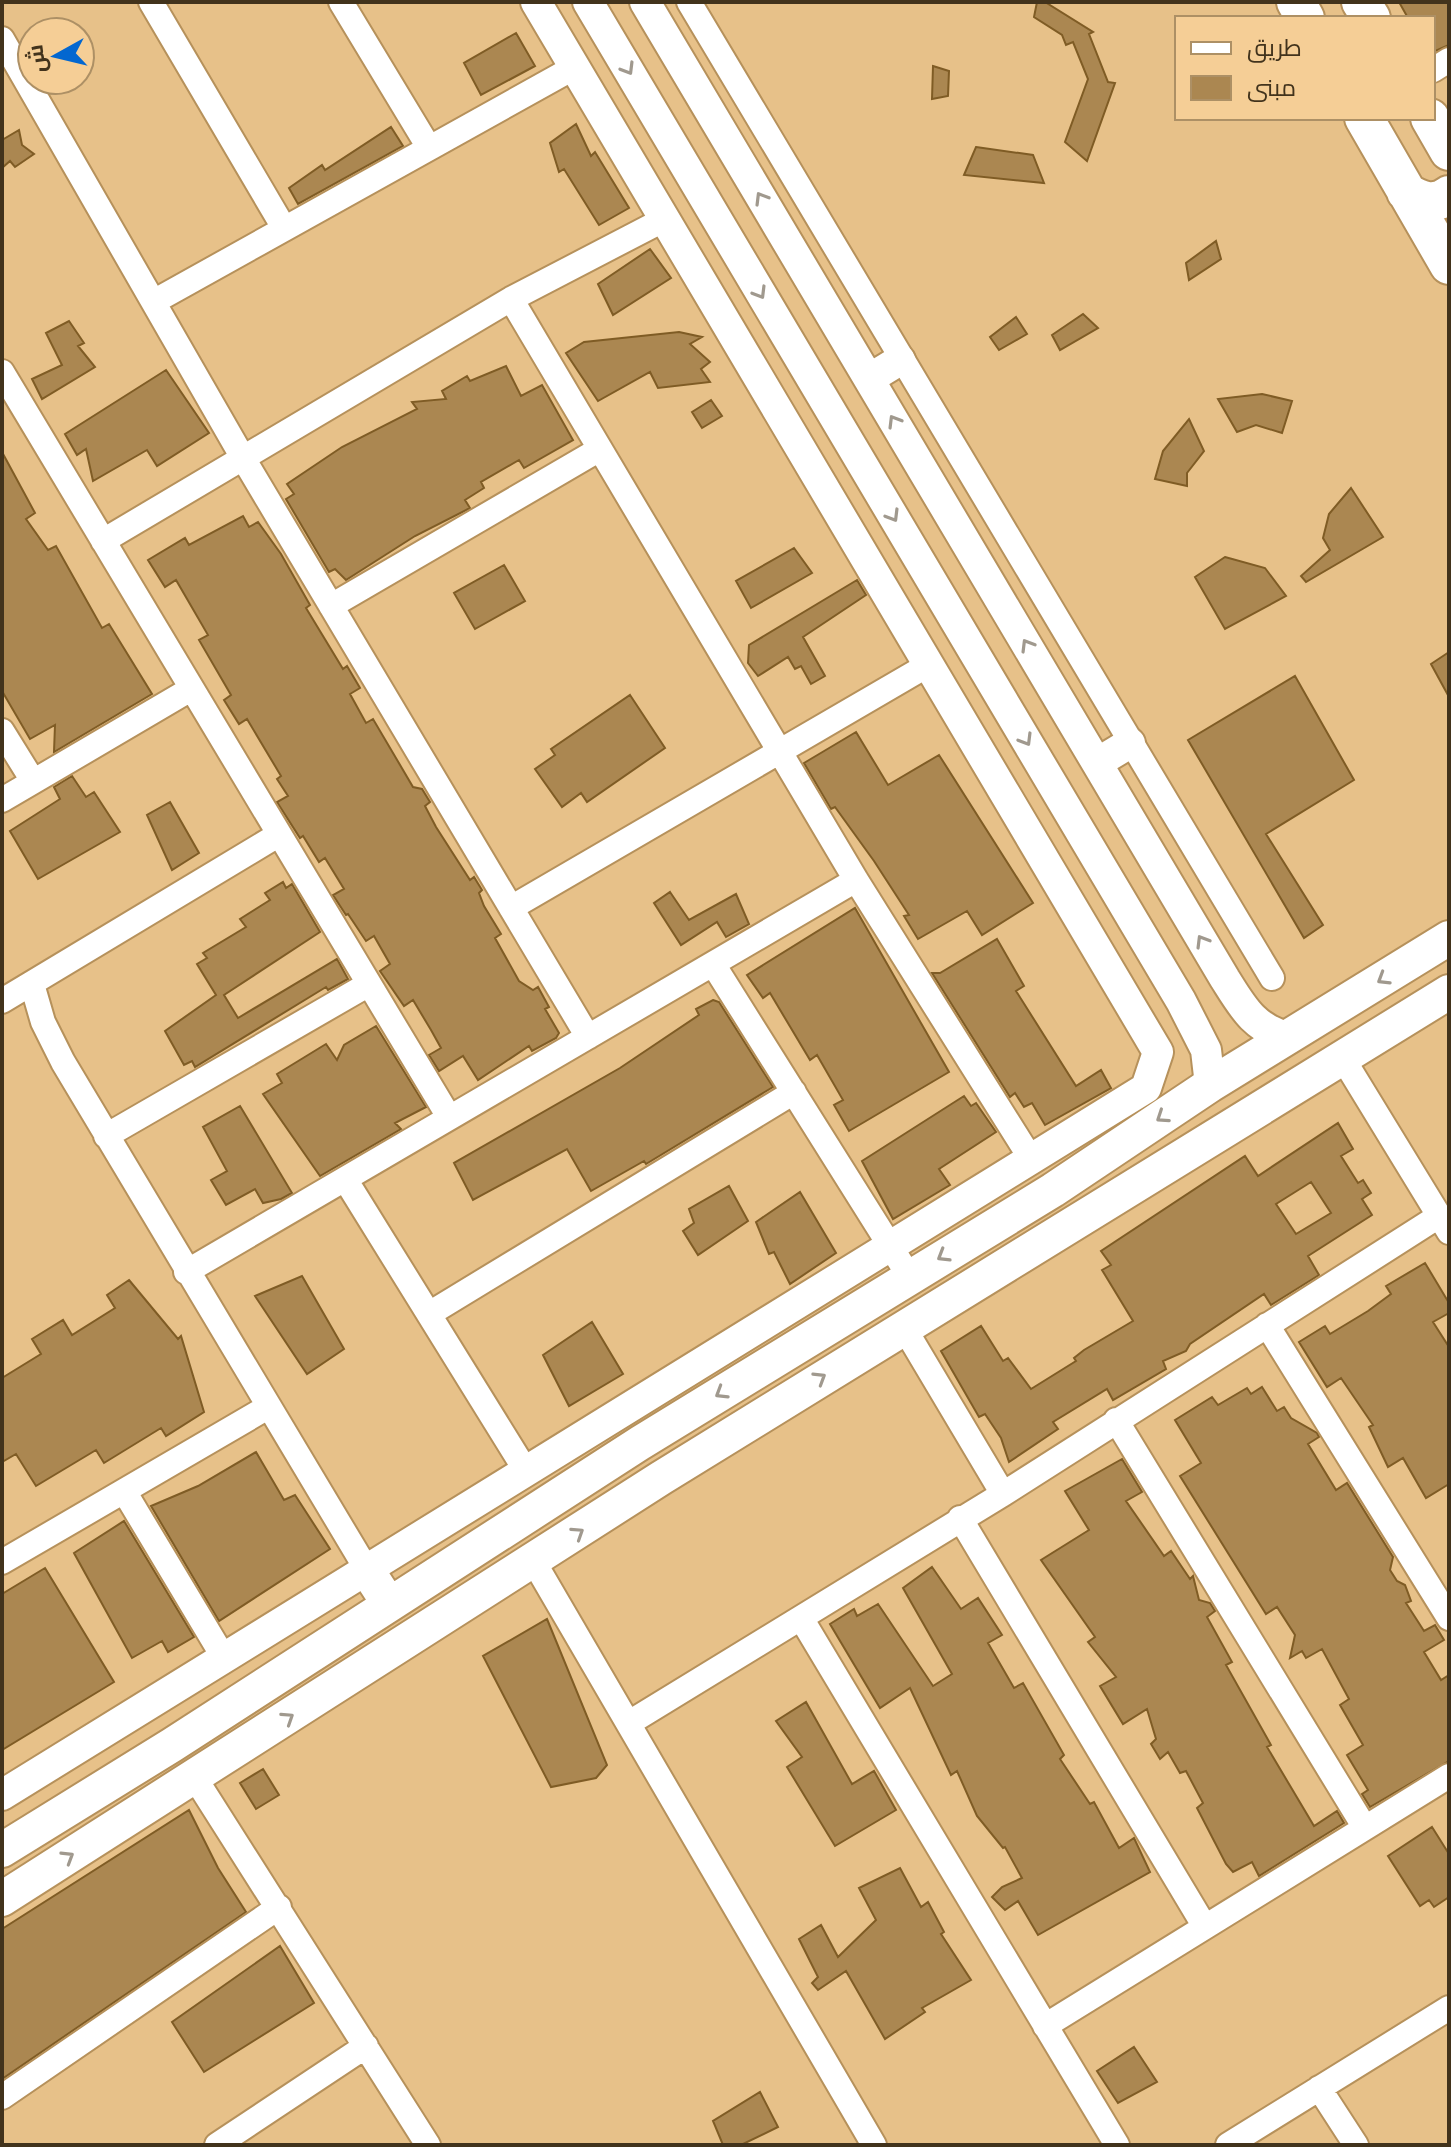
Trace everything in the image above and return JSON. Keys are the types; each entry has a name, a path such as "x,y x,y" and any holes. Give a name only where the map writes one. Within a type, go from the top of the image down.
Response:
{"main road":[{"path":"1365,120 1449,265"},
{"path":"1431,120 1449,151"},
{"path":"1406,192 1432,202 1449,195"},
{"path":"2,1850 640,1443 1053,1190 1210,1085 1449,938"},
{"path":"2,1899 903,1326 1449,992"},
{"path":"640,1443 661,1478"},
{"path":"367,1570 389,1604"}],"street":[{"path":"151,2 284,228"},
{"path":"341,2 428,146"},
{"path":"2,1795 1146,1088 1158,1052 536,2"},
{"path":"588,2 1181,1001 1206,1050 1210,1085"},
{"path":"689,2 900,360 1272,978"},
{"path":"604,29 607,12 637,3 869,379 1225,979 1250,1018 1274,1034 1288,1037"},
{"path":"2,39 11,74 155,301 243,458 588,1037"},
{"path":"155,301 428,146 575,67"},
{"path":"103,541 511,299 665,219"},
{"path":"511,299 856,880 1031,1159"},
{"path":"869,379 900,360"},
{"path":"2,372 449,1117"},
{"path":"331,606 600,449"},
{"path":"822,485 861,463"},
{"path":"511,908 928,665"},
{"path":"2,800 191,689"},
{"path":"2,731 33,781"},
{"path":"1097,763 1130,743"},
{"path":"1016,812 1055,789"},
{"path":"2,1001 278,835"},
{"path":"186,1272 856,880"},
{"path":"713,964 909,1276"},
{"path":"1181,1001 1225,979"},
{"path":"32,984 43,1022 106,1136 367,1570"},
{"path":"106,1136 369,984"},
{"path":"629,1723 1003,1494 1267,1325 1444,1224 1342,1057"},
{"path":"429,1314 794,1092"},
{"path":"345,1179 526,1471"},
{"path":"1267,1325 1449,1618"},
{"path":"903,1326 1003,1494"},
{"path":"2,1562 268,1407"},
{"path":"1116,1420 1365,1828"},
{"path":"124,1491 224,1658"},
{"path":"960,1518 1205,1927"},
{"path":"534,1562 874,2145"},
{"path":"801,1618 1117,2145"},
{"path":"1045,2026 1449,1776"},
{"path":"195,1778 428,2145"},
{"path":"2,2097 279,1907"},
{"path":"1228,2145 1449,2008"},
{"path":"217,2145 366,2046"},
{"path":"1319,2088 1356,2145"}],"building":[{"path":"1037,2 1045,2 1093,32 1089,34 1108,82 1115,83 1087,161 1065,142 1088,79 1073,42 1066,45 1062,35 1034,17"},
{"path":"1399,2 1449,2 1449,45 1435,51 1435,16 1407,16"},
{"path":"516,33 535,66 481,95 464,63"},
{"path":"933,66 949,71 948,96 932,99"},
{"path":"576,124 591,156 595,152 629,208 599,225 564,169 559,172 550,143"},
{"path":"391,127 403,146 298,204 289,188 322,165 325,170"},
{"path":"19,130 22,145 34,154 15,167 10,161 2,168 2,140"},
{"path":"976,147 1033,155 1044,183 964,175"},
{"path":"1216,241 1221,259 1189,280 1186,263"},
{"path":"650,249 671,278 613,315 598,284"},
{"path":"1083,314 1098,328 1060,350 1052,335"},
{"path":"1016,317 1027,334 999,350 990,337"},
{"path":"69,321 84,343 78,346 95,367 42,399 32,379 62,365 46,333"},
{"path":"679,332 702,337 690,344 710,362 701,369 710,382 658,388 650,372 598,401 566,353 584,342"},
{"path":"506,366 521,396 542,385 573,440 524,468 519,460 481,482 484,488 465,500 470,508 415,536 346,580 335,569 329,572 286,499 294,494 287,484 342,447 417,409 412,402 446,399 442,391 467,376 470,381"},
{"path":"166,370 209,433 157,466 147,450 93,481 86,449 77,455 65,434"},
{"path":"1262,394 1292,401 1282,433 1256,425 1237,432 1218,399"},
{"path":"711,400 722,416 702,428 692,412"},
{"path":"1189,419 1204,451 1187,473 1187,486 1155,479 1163,451"},
{"path":"2,452 35,513 26,519 48,550 56,546 102,628 109,624 152,694 54,752 55,725 30,739 2,691"},
{"path":"1351,488 1383,537 1306,582 1301,576 1330,550 1323,538 1329,514"},
{"path":"243,516 249,527 258,522 281,554 310,605 306,608 343,669 347,666 360,688 350,694 366,723 373,719 413,787 422,789 430,802 425,806 436,827 470,880 474,877 482,890 479,893 484,906 501,934 495,938 519,981 533,990 538,987 549,1007 545,1009 559,1033 556,1038 532,1051 529,1046 478,1080 463,1056 439,1071 429,1055 441,1048 413,1000 404,1006 380,971 390,964 374,936 366,941 346,915 333,895 344,889 325,858 319,862 277,802 288,796 277,779 281,776 247,719 239,724 224,700 231,695 199,640 208,635 176,580 165,587 148,560 185,538 189,545"},
{"path":"794,548 812,573 751,608 736,581"},
{"path":"1225,557 1265,568 1286,596 1225,629 1195,577"},
{"path":"504,565 525,601 475,629 454,593"},
{"path":"857,580 866,595 803,637 825,676 811,684 801,666 795,669 788,657 758,676 748,663 749,645"},
{"path":"1449,652 1449,697 1431,664"},
{"path":"1295,676 1354,780 1266,834 1323,925 1304,938 1188,740"},
{"path":"630,695 665,748 587,802 581,793 562,807 535,769 555,755 551,749"},
{"path":"856,732 888,785 939,755 1033,903 982,935 967,911 918,939 904,916 909,915 835,807 831,809 804,763"},
{"path":"72,776 86,797 94,792 120,832 38,879 10,831 60,799 54,787"},
{"path":"170,802 199,853 172,870 147,815"},
{"path":"283,882 286,888 292,884 320,932 224,995 238,1018 337,959 348,979 328,990 326,987 195,1067 192,1061 184,1065 165,1031 216,995 197,964 207,958 203,953 246,927 240,919 270,900 265,893"},
{"path":"670,892 689,920 736,894 749,924 726,937 717,922 681,945 654,903"},
{"path":"855,908 949,1072 849,1131 834,1105 843,1100 817,1055 810,1060 770,993 763,998 747,975"},
{"path":"997,939 1024,986 1016,991 1076,1086 1101,1070 1111,1088 1045,1125 1032,1103 1024,1107 1015,1093 1010,1097 932,973 940,973"},
{"path":"713,1000 719,1002 773,1087 646,1164 644,1161 591,1191 567,1149 473,1200 454,1163 620,1068 699,1015 696,1009"},
{"path":"376,1026 426,1107 395,1123 401,1129 320,1176 263,1094 282,1083 277,1074 326,1044 337,1060 344,1045"},
{"path":"964,1096 971,1106 976,1103 996,1132 939,1169 950,1185 893,1219 862,1161"},
{"path":"240,1106 292,1193 281,1199 263,1203 255,1189 226,1205 211,1180 227,1171 203,1127"},
{"path":"1338,1123 1353,1149 1341,1156 1358,1183 1363,1180 1371,1193 1362,1199 1372,1215 1308,1256 1319,1275 1271,1305 1264,1294 1190,1344 1186,1351 1163,1361 1166,1369 1113,1400 1107,1389 1053,1422 1058,1429 1009,1462 1001,1438 985,1414 979,1417 941,1351 981,1326 1003,1361 1008,1358 1031,1389 1076,1361 1074,1358 1084,1350 1133,1321 1102,1270 1111,1265 1101,1251 1245,1156 1258,1176","holes":["1311,1182 1331,1213 1296,1234 1276,1204"]},
{"path":"729,1186 748,1221 698,1255 683,1231 694,1223 689,1209"},
{"path":"800,1192 836,1253 790,1284 774,1252 769,1254 756,1222"},
{"path":"1425,1263 1449,1303 1449,1313 1433,1322 1449,1347 1449,1484 1426,1498 1403,1458 1388,1467 1369,1427 1373,1425 1341,1378 1327,1387 1299,1342 1325,1326 1330,1334 1368,1311 1391,1294 1386,1286"},
{"path":"302,1276 344,1349 307,1374 255,1296"},
{"path":"129,1280 178,1339 181,1336 204,1412 166,1436 161,1428 104,1463 96,1450 36,1486 16,1454 2,1462 2,1378 41,1354 32,1339 63,1320 72,1335 115,1308 107,1295"},
{"path":"592,1322 623,1374 569,1406 543,1355"},
{"path":"1262,1387 1277,1411 1284,1407 1291,1418 1317,1433 1319,1437 1308,1444 1336,1490 1347,1483 1393,1557 1390,1570 1397,1581 1405,1585 1411,1601 1406,1603 1424,1631 1435,1625 1444,1640 1424,1652 1441,1680 1449,1675 1449,1761 1370,1807 1362,1794 1368,1790 1347,1755 1363,1745 1340,1705 1349,1699 1322,1649 1306,1658 1302,1651 1290,1658 1295,1635 1277,1607 1266,1614 1180,1476 1201,1463 1175,1420 1212,1397 1218,1405 1247,1388 1251,1394"},
{"path":"256,1452 284,1500 295,1495 330,1549 219,1621 151,1506 198,1486"},
{"path":"1122,1459 1142,1492 1126,1501 1164,1556 1171,1551 1190,1579 1193,1576 1199,1600 1210,1603 1215,1611 1207,1617 1232,1662 1226,1665 1271,1745 1267,1747 1314,1826 1337,1811 1344,1823 1259,1876 1252,1862 1233,1872 1226,1864 1197,1808 1203,1803 1186,1771 1180,1773 1168,1752 1160,1759 1151,1744 1156,1739 1147,1709 1123,1724 1100,1686 1116,1677 1088,1642 1095,1637 1041,1560 1089,1530 1065,1491"},
{"path":"124,1521 194,1637 168,1652 162,1641 132,1658 74,1553"},
{"path":"932,1567 961,1609 978,1598 1002,1635 988,1643 1014,1688 1023,1683 1064,1755 1060,1759 1090,1804 1094,1802 1119,1848 1134,1838 1150,1872 1038,1935 1018,1901 1005,1910 992,1897 1002,1887 1022,1878 1005,1847 977,1816 957,1771 951,1775 910,1688 880,1708 830,1624 854,1609 857,1616 878,1604 933,1686 952,1674 903,1588"},
{"path":"45,1568 114,1682 2,1750 2,1594"},
{"path":"547,1619 607,1765 596,1778 551,1787 483,1656"},
{"path":"806,1702 852,1784 874,1771 896,1810 835,1846 787,1767 802,1757 776,1721"},
{"path":"263,1769 279,1795 256,1809 240,1783"},
{"path":"189,1810 218,1868 246,1912 2,2079 2,1929"},
{"path":"1432,1827 1449,1854 1449,1897 1434,1907 1429,1900 1420,1906 1388,1856"},
{"path":"900,1868 921,1907 928,1902 944,1932 941,1934 971,1980 922,2008 925,2012 885,2039 846,1971 818,1990 812,1983 818,1977 799,1939 821,1925 838,1957 876,1920 859,1888"},
{"path":"280,1946 314,2003 204,2072 172,2022"},
{"path":"1134,2047 1157,2082 1118,2103 1097,2071"},
{"path":"760,2092 778,2127 741,2145 723,2145 713,2121"}]}
